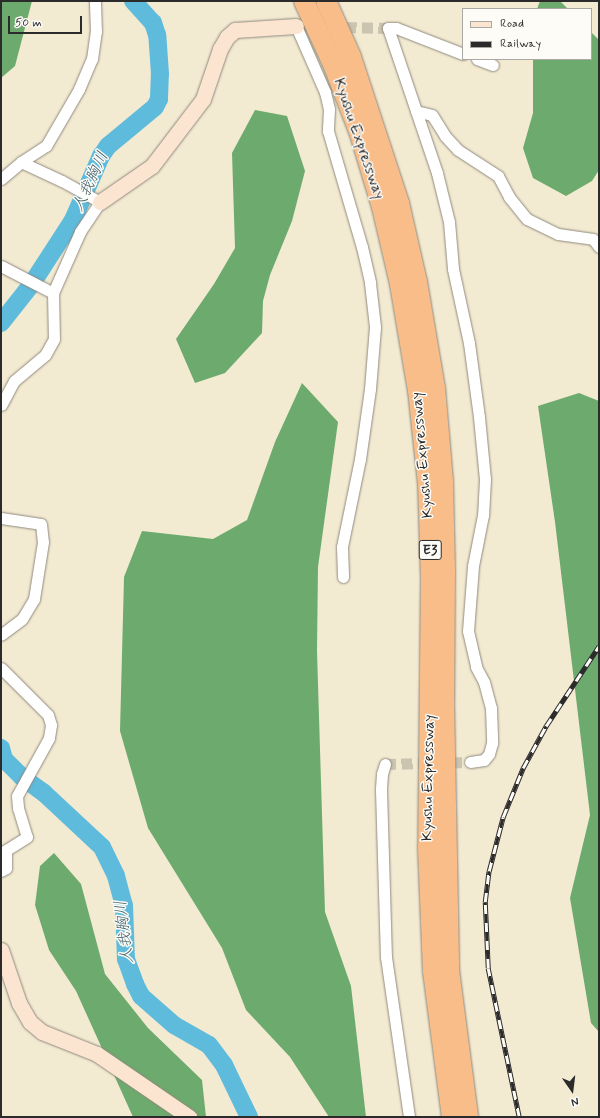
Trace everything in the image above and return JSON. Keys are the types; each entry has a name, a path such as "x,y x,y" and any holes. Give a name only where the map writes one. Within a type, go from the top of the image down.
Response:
{"highway":[{"name":"Kyushu Expressway","path":"304,1 333,64 357,127 382,207 400,284 418,390 428,483 431,578 428,847 433,971 447,1094 452,1117"},
{"name":"Kyushu Expressway","path":"326,1 351,57 399,203 417,282 435,388 443,482 445,572 444,701 449,970 468,1117"}],"street":[{"path":"1,179 21,162 46,146 79,89 92,58 96,32 95,1"},
{"path":"1,406 14,381 46,355 54,339 53,293 80,232 100,202 152,166 203,99 220,49 227,37 235,30 296,26 325,92 329,110 328,131 362,246 370,283 375,327 370,390 360,459 342,546 343,577"},
{"path":"462,54 396,28 388,28 437,173 449,222 453,269 469,343 485,479 483,515 473,566 468,631 476,667 484,682 490,708 492,743 489,754 484,760 470,762"},
{"path":"480,60 493,65"},
{"path":"416,111 432,115 444,136 458,150 498,176 509,197 527,219 558,234 593,239 599,247"},
{"path":"21,162 62,180 100,202"},
{"path":"1,266 53,293"},
{"path":"1,518 41,524 43,542 34,599 22,619 1,635"},
{"path":"1,668 48,715 51,725 49,738 17,796 18,808 27,837 6,850 6,868 1,871"},
{"path":"386,764 382,774 381,790 386,957 409,1117"},
{"path":"1,950 19,1003 30,1022 42,1032 97,1054 189,1117"}],"green space":[{"path":"1,1 32,1 15,66 1,78"},
{"path":"540,1 560,1 567,8 537,8"},
{"path":"592,33 599,40 599,170 592,181 566,196 533,178 523,148 533,113 533,60 592,60"},
{"path":"255,110 287,116 305,171 292,221 270,275 263,301 262,333 225,373 195,383 176,339 214,284 235,248 232,153"},
{"path":"302,383 338,422 318,567 317,651 325,912 351,986 366,1117 329,1117 290,1057 246,1010 222,948 148,828 120,731 124,577 142,531 213,539 247,520 275,442"},
{"path":"579,393 599,401 599,1032 591,1023 570,898 590,815 555,522 538,406"},
{"path":"54,853 81,884 105,974 148,1028 202,1080 206,1117 133,1117 76,991 49,950 35,905 40,866"}],"waterway":[{"name":"人我胸川","path":"1,323 31,285 73,220 101,156 108,146 155,107 159,99 160,74 157,35 153,23 133,1"},
{"name":"人我胸川","path":"1,748 4,759 22,777 44,793 102,847 116,876 124,905 126,959 141,996 174,1025 209,1045 224,1065 249,1117"}],"tunnel":[{"path":"296,26 388,28"},
{"path":"385,764 470,762"}],"railway":[{"path":"519,1117 488,968 485,902 489,871 503,817 523,768 546,726 599,646"}]}
